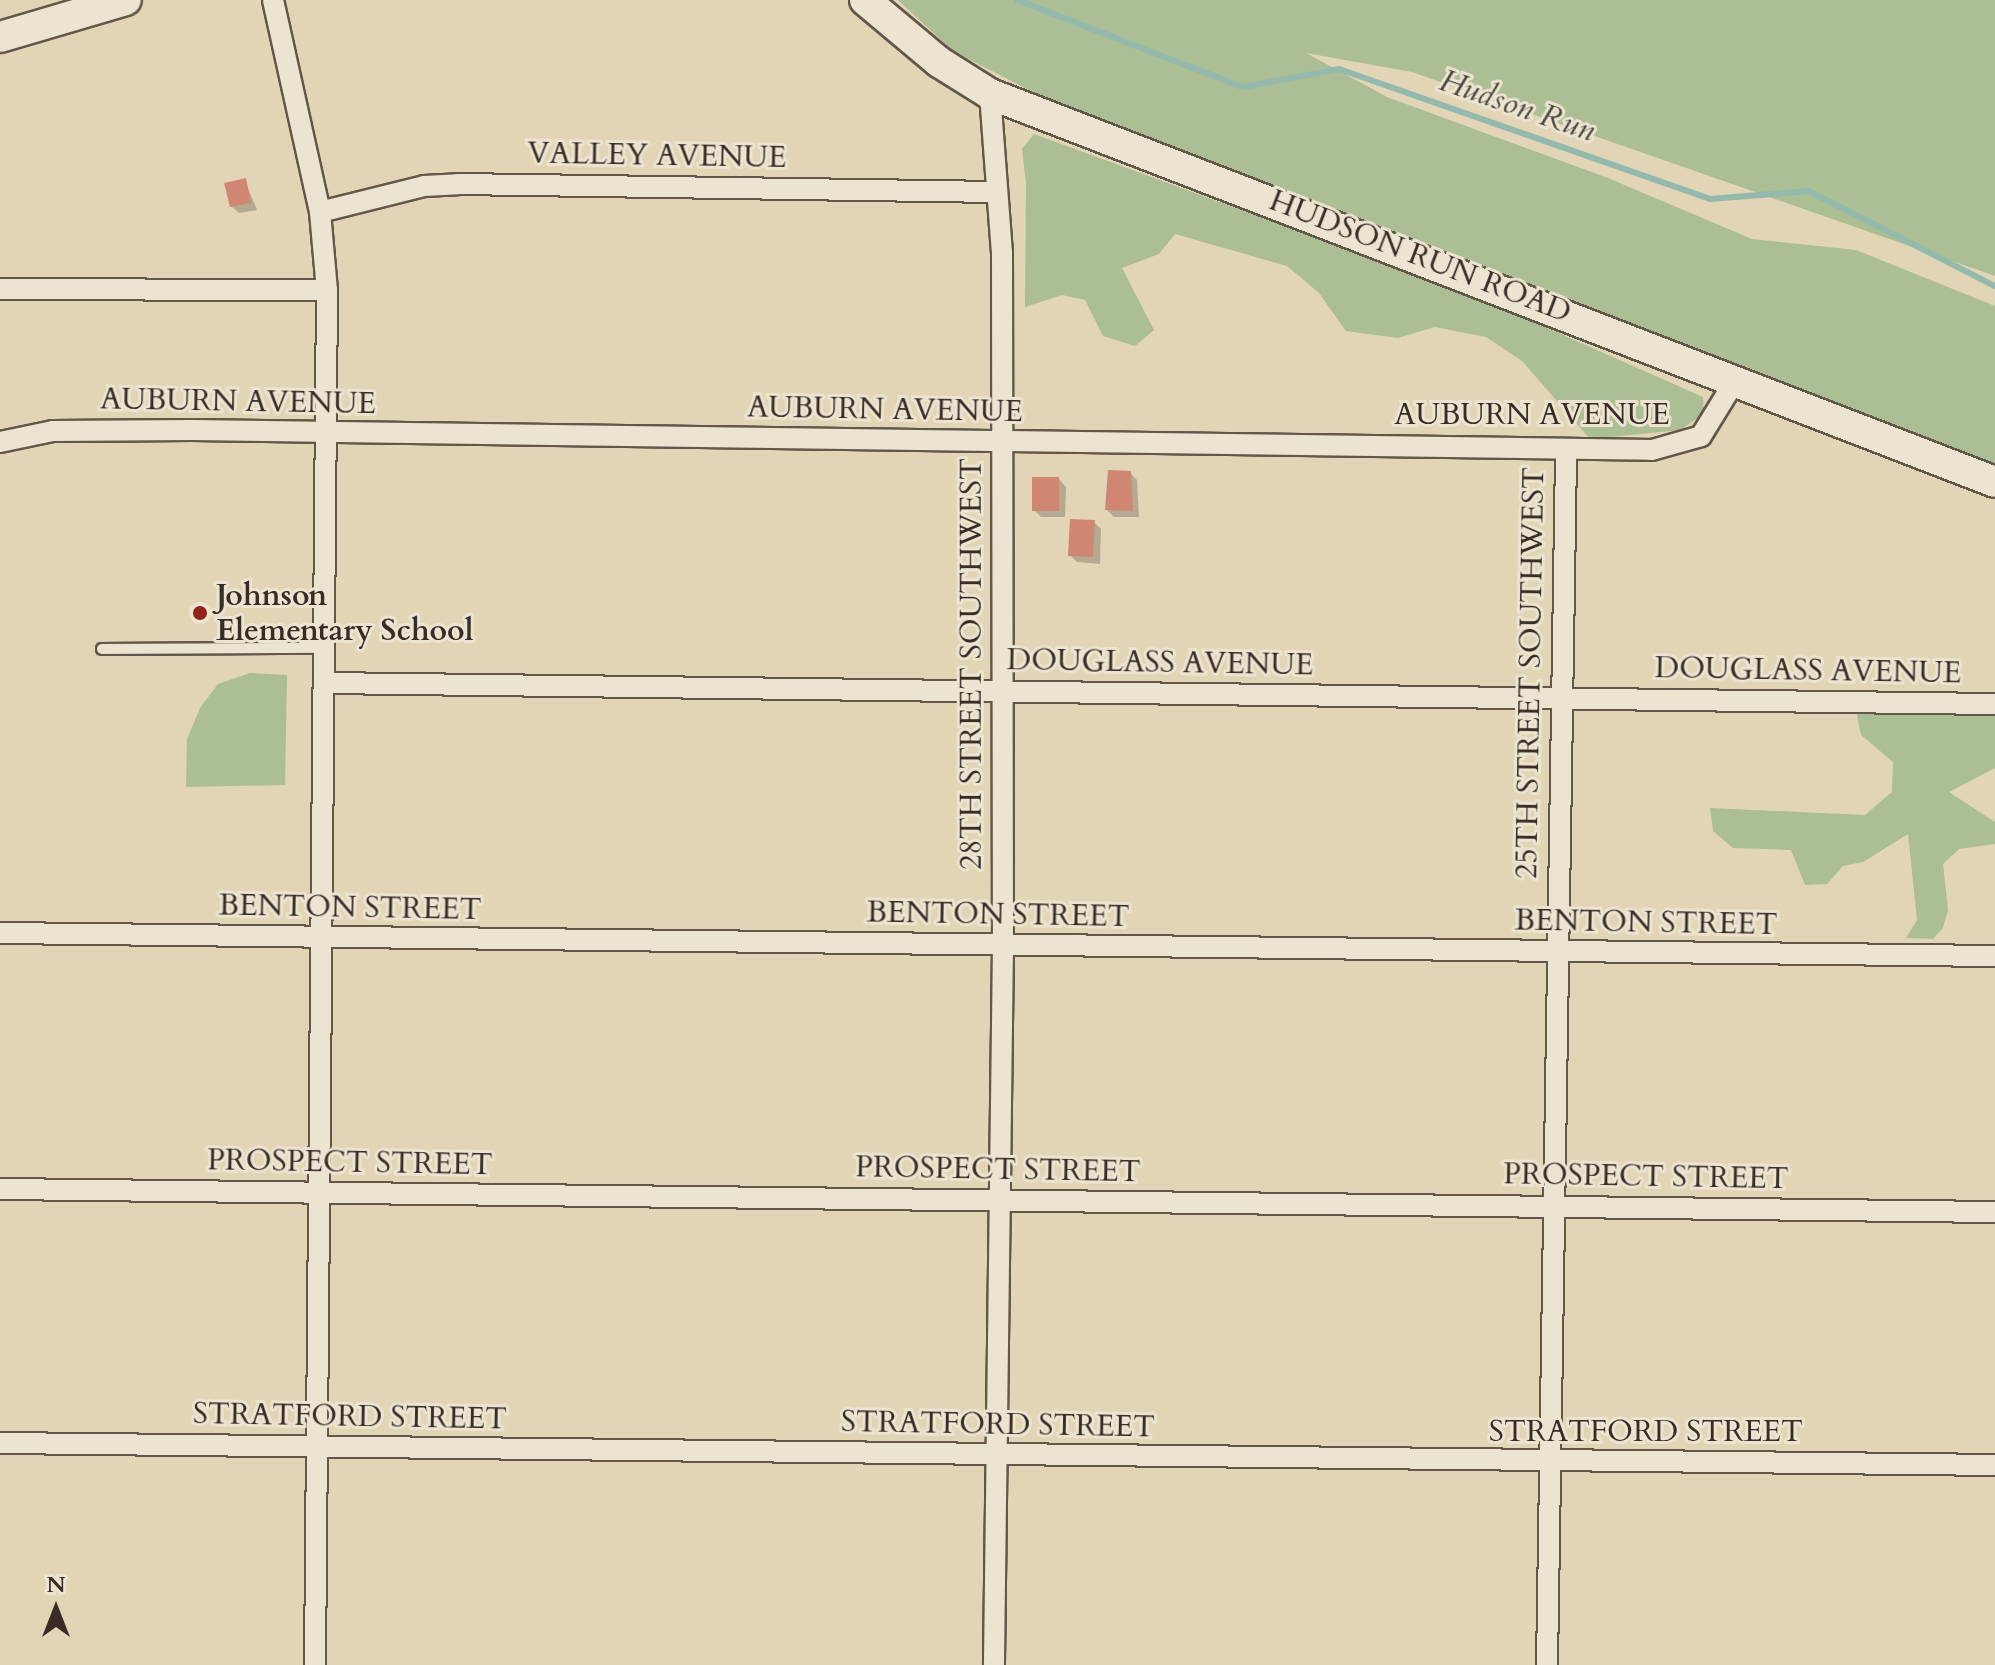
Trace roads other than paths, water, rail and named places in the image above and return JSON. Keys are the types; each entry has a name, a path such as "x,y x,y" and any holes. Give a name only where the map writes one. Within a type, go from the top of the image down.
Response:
{"main road":[{"path":"0,37 92,5 126,0"},
{"name":"HUDSON RUN ROAD","path":"865,0 939,62 990,94 1736,379 1995,482"}],"street":[{"path":"273,0 320,212 327,290 314,1447 315,1665"},
{"name":"28TH STREET SOUTHWEST","path":"990,94 997,192 1002,443 1003,945 994,1665"},
{"name":"VALLEY AVENUE","path":"320,212 407,190 458,184 997,192"},
{"path":"0,289 327,290"},
{"name":"AUBURN AVENUE","path":"0,442 87,430 1652,450 1686,444 1711,428 1736,379"},
{"name":"25TH STREET SOUTHWEST","path":"1547,1665 1559,697 1566,450"},
{"name":"DOUGLASS AVENUE","path":"324,683 1995,704"},
{"name":"BENTON STREET","path":"0,933 1995,956"},
{"name":"PROSPECT STREET","path":"0,1189 1995,1212"},
{"name":"STRATFORD STREET","path":"0,1443 1995,1465"}],"lane":[{"path":"102,649 324,648"}],"waterway":[{"name":"Hudson Run","path":"1017,0 1243,87 1339,69 1710,199 1809,191 1995,286"}],"place":[{"name":"Johnson Elementary School","path":"200,613"}]}
